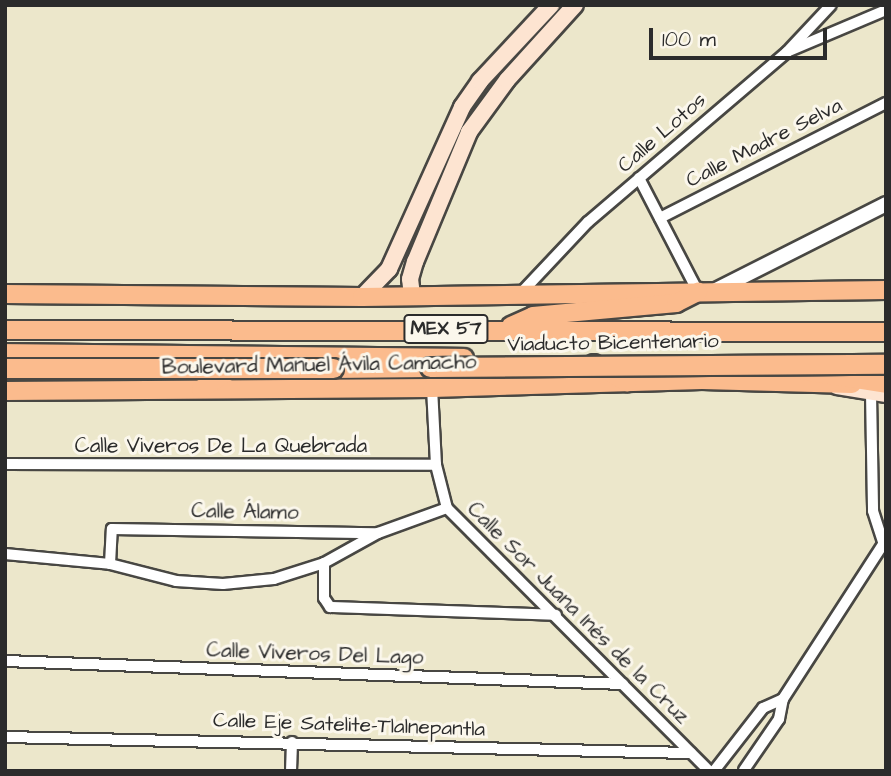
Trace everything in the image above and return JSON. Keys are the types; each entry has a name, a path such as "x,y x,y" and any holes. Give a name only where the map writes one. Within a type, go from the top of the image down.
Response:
{"highway":[{"path":"765,364 882,388"},
{"name":"Viaducto Bicentenario","path":"5,368 886,365"}],"main road":[{"path":"362,297 388,270 443,143 480,81 551,5"},
{"path":"412,295 410,279 415,262 458,154 491,100 575,5"},
{"path":"5,294 362,297 886,290"},
{"path":"508,328 533,316 676,303 706,292"},
{"path":"5,321 24,330"},
{"name":"Boulevard Manuel Ávila Camacho","path":"5,330 508,328 886,332"},
{"name":"Boulevard Manuel Ávila Camacho","path":"5,353 584,359 886,356"},
{"path":"201,389 254,355"},
{"path":"584,359 626,382"},
{"name":"Boulevard Manuel Ávila Camacho","path":"5,391 432,388 626,382 828,384 882,388"}],"street":[{"name":"Calle Lotos","path":"521,293 588,222 787,52 831,5"},
{"path":"787,52 886,10"},
{"name":"Calle Madre Selva","path":"660,218 886,103"},
{"path":"443,143 458,154"},
{"path":"639,178 660,218 706,292 886,204"},
{"name":"Calle Sor Juana Inés de la Cruz","path":"432,388 436,465 447,508 709,771"},
{"path":"744,770 779,719 783,699 884,540 873,511 882,388"},
{"name":"Calle Viveros De La Quebrada","path":"5,464 436,465"},
{"path":"5,554 110,565 176,581 223,584 274,579 324,563 378,533 447,508"},
{"name":"Calle Álamo","path":"110,565 112,529 378,533"},
{"path":"324,563 324,598 330,607 556,615"},
{"name":"Calle Viveros Del Lago","path":"5,661 624,684"},
{"path":"714,771 763,708 783,699"},
{"name":"Calle Eje Satelite-Tlalnepantla","path":"5,737 691,753"},
{"path":"291,771 292,742"}]}
